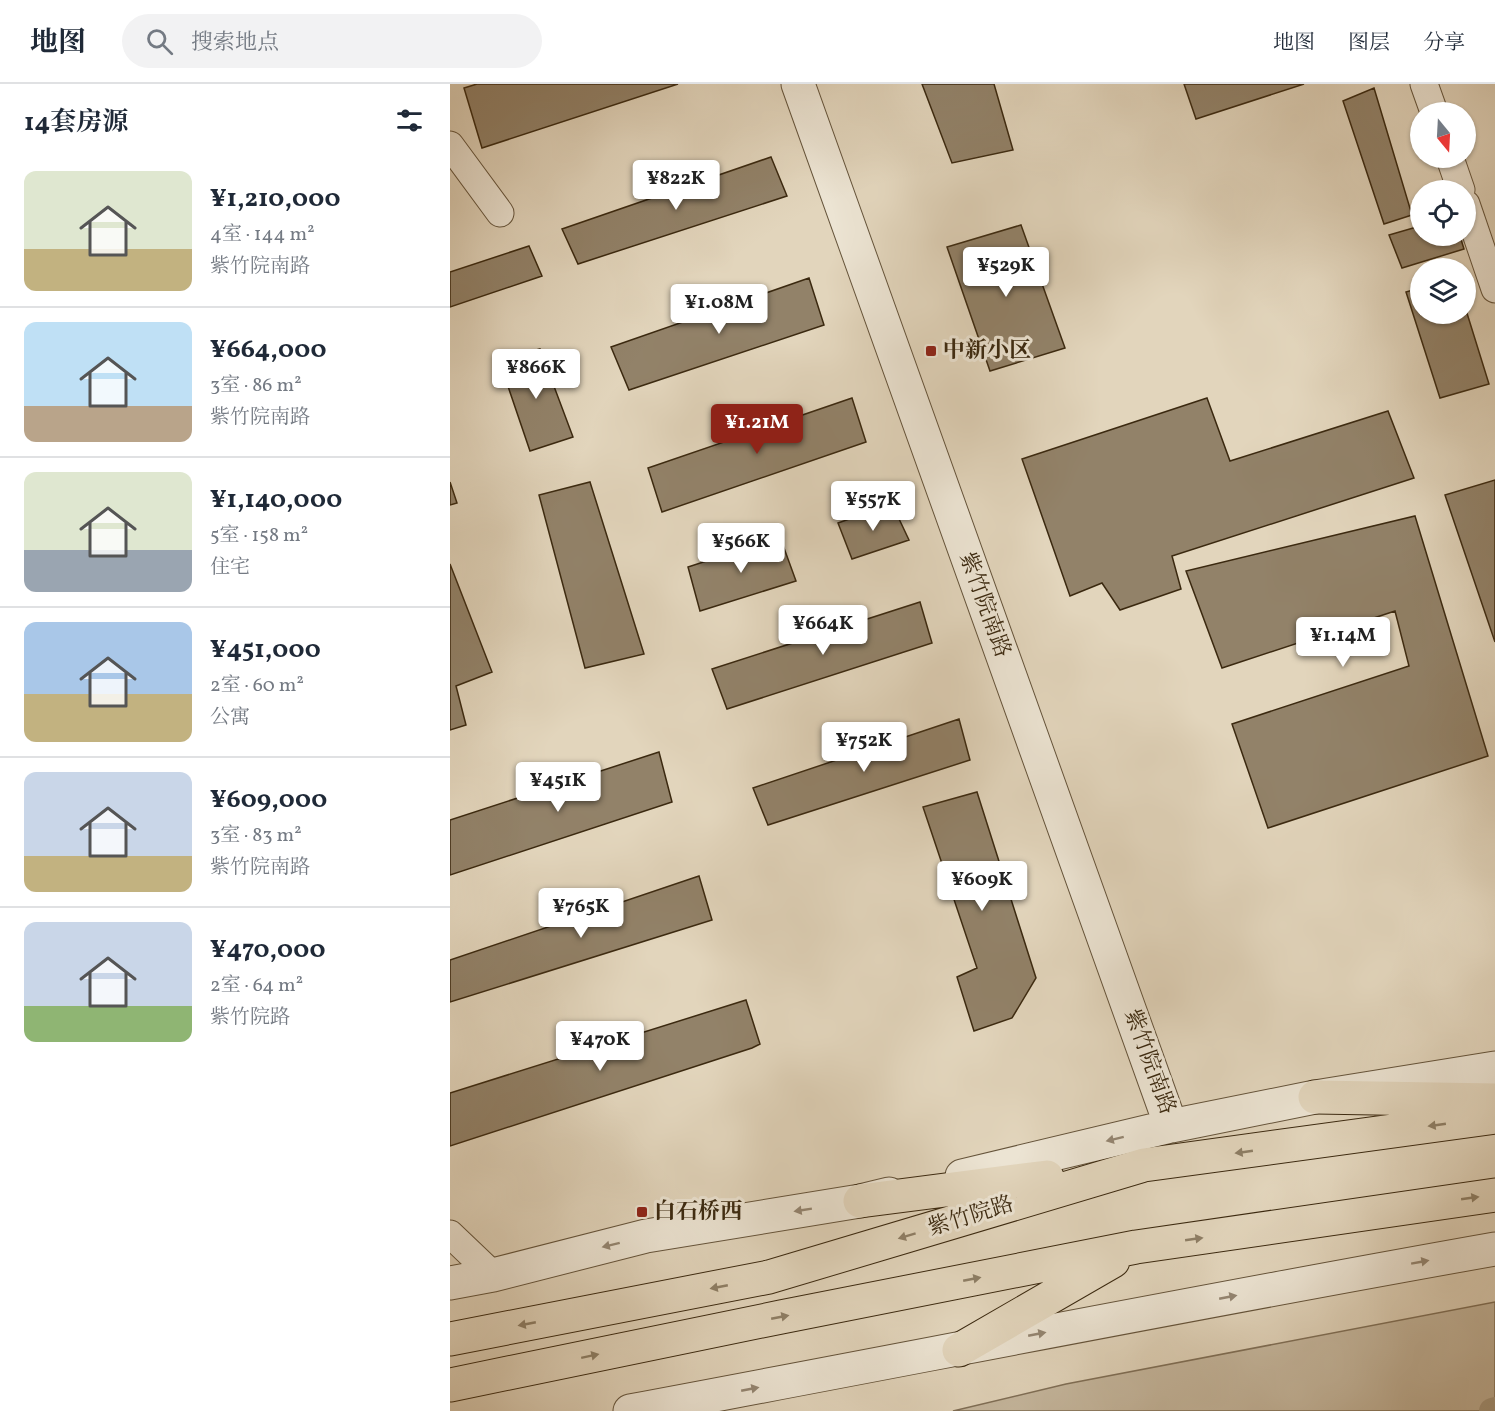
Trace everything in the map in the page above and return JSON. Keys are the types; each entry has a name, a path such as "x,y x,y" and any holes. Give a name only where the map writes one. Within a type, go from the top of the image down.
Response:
{"highway":[{"path":"1315,1097 1495,1100"},
{"name":"紫竹院路","path":"450,1339 769,1277 1144,1165 1495,1117"},
{"path":"860,1201 1144,1165"},
{"path":"450,1385 1136,1247 1495,1195"},
{"path":"959,1350 1136,1247"}],"street":[{"name":"紫竹院南路","path":"798,84 1172,1126"},
{"path":"1424,84 1430,102"},
{"path":"450,145 500,213"},
{"path":"1476,233 1495,289"},
{"name":"紫竹院路","path":"450,1283 493,1275 646,1236 860,1201 1172,1126 1315,1097 1490,1068"},
{"path":"450,1234 493,1275"},
{"path":"630,1411 959,1350 1232,1296 1495,1249"}],"shaded area":[{"path":"1495,1302 1495,1411 953,1411 1066,1384"}],"building":[{"path":"477,84 678,84 482,148 464,88"},
{"path":"922,84 994,84 1013,150 952,163"},
{"path":"1184,84 1304,84 1196,119"},
{"path":"1374,88 1410,208 1410,216 1384,224 1343,101"},
{"path":"771,157 787,196 578,264 562,229"},
{"path":"1021,225 1065,348 990,371 947,247"},
{"path":"1410,229 1410,246 1463,246 1464,249 1435,258 1410,258 1410,266 1402,268 1389,235"},
{"path":"529,246 542,276 450,307 450,272"},
{"path":"809,278 824,325 629,390 611,347"},
{"path":"1410,291 1410,304 1406,292"},
{"path":"1416,324 1470,324 1489,384 1440,398"},
{"path":"540,349 573,437 530,451 499,360"},
{"path":"852,398 866,442 662,512 648,468"},
{"path":"1207,398 1230,461 1388,411 1414,478 1172,556 1181,589 1120,610 1102,583 1070,596 1022,459"},
{"path":"1495,480 1495,642 1445,495"},
{"path":"450,482 457,503 450,505"},
{"path":"590,482 644,654 585,668 539,495"},
{"path":"892,504 909,540 852,559 838,523"},
{"path":"1415,516 1488,756 1268,828 1232,724 1409,666 1395,611 1222,668 1186,571"},
{"path":"780,537 796,581 700,611 688,567"},
{"path":"450,564 492,672 456,686 466,725 450,730"},
{"path":"920,602 932,643 727,709 712,669"},
{"path":"959,719 970,760 768,825 753,788"},
{"path":"659,752 672,802 450,875 450,820"},
{"path":"977,792 1036,978 1012,1018 974,1031 957,977 977,968 923,807"},
{"path":"699,876 712,920 450,1002 450,960"},
{"path":"746,1000 760,1044 752,1048 450,1146 450,1093"}],"place":[{"name":"中新小区","path":"931,351"},
{"name":"白石桥西","path":"642,1212"}]}
